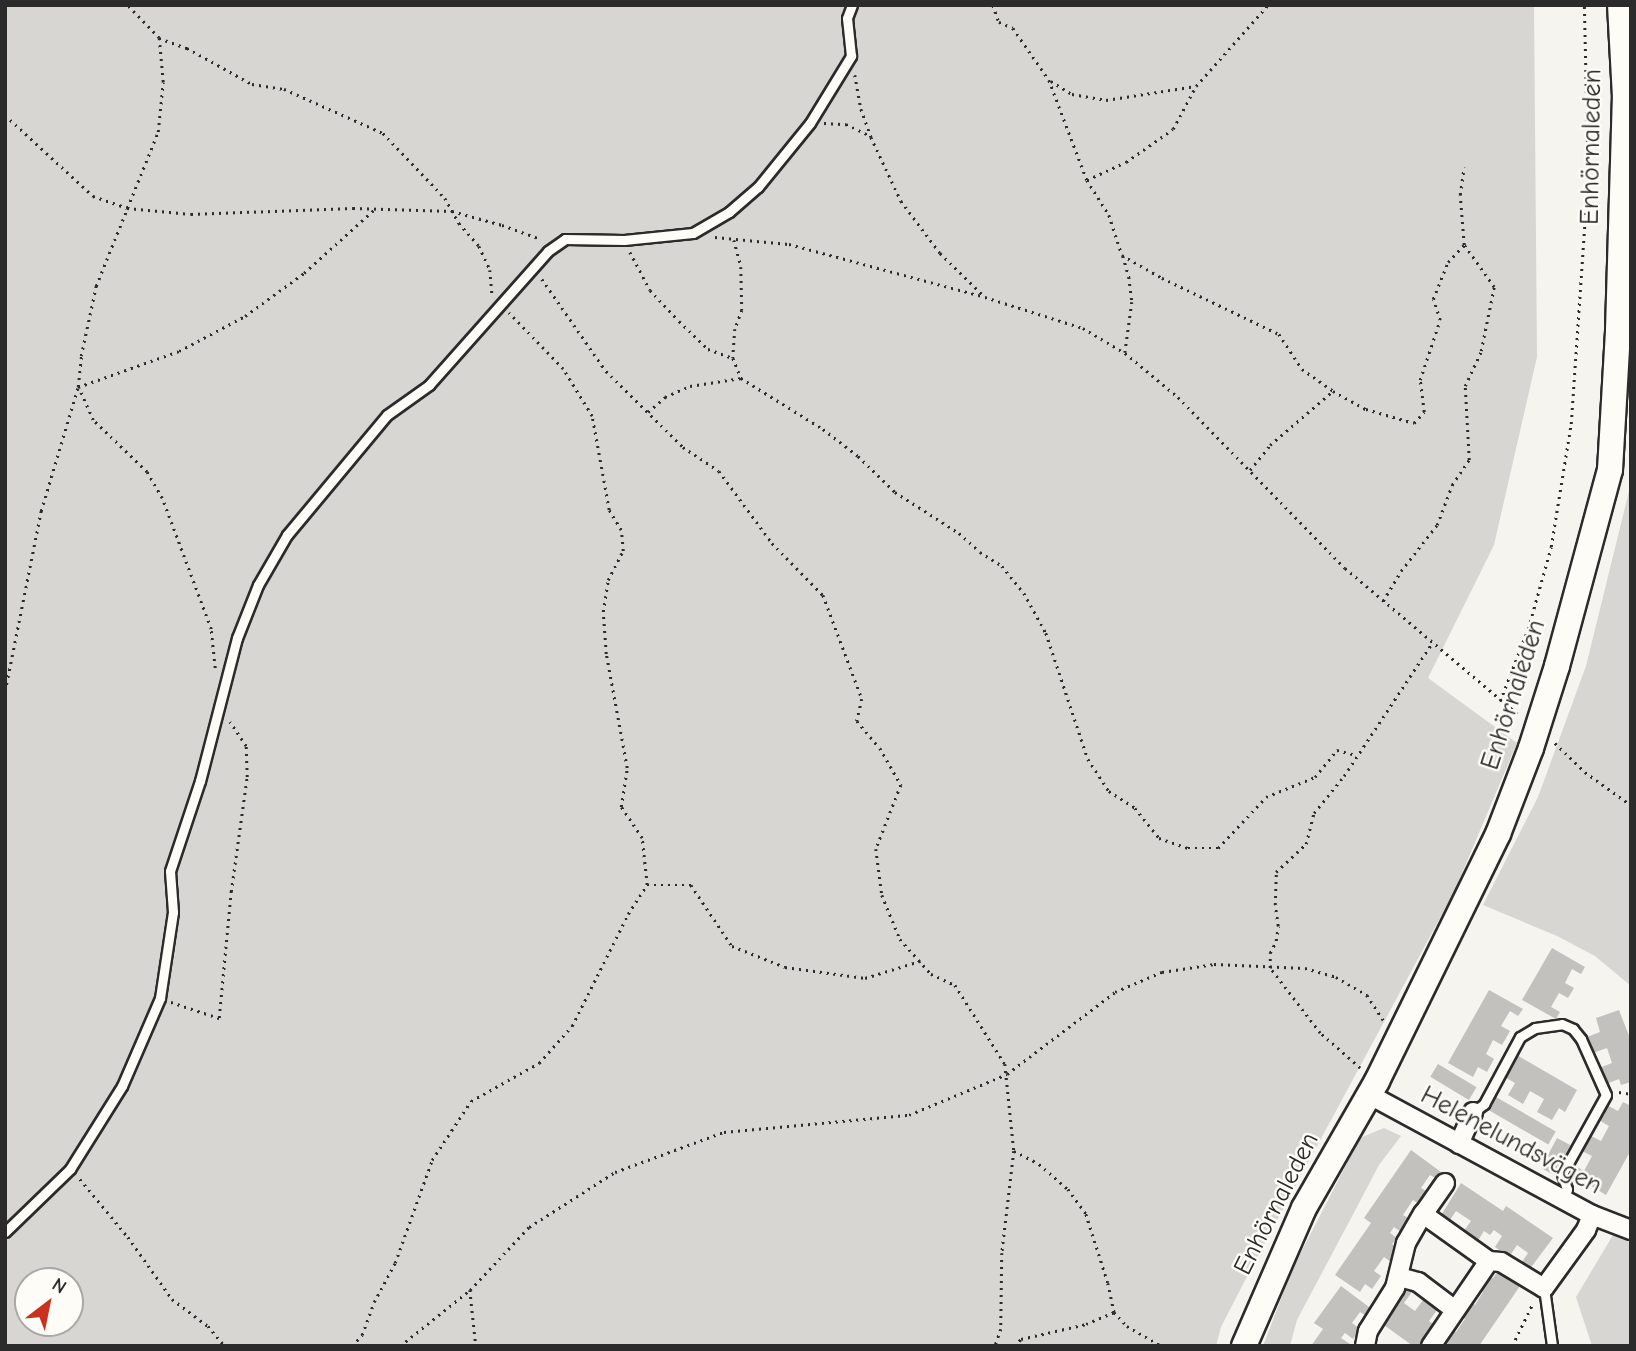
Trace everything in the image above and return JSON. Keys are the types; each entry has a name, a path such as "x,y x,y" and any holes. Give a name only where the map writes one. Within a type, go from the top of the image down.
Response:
{"street":[{"name":"Enhörnaleden","path":"1244,1346 1304,1208 1398,1040 1499,834 1527,760 1557,666 1610,470 1618,330 1625,97 1620,5"},
{"name":"Helenelundsvägen","path":"1372,1087 1458,1144 1592,1215 1631,1230"},
{"path":"1458,1144 1473,1112"},
{"path":"1364,1346 1368,1331 1395,1288 1406,1243 1445,1183"},
{"path":"1423,1214 1489,1261 1501,1262 1544,1288 1586,1230 1592,1215"},
{"path":"1431,1346 1489,1261"},
{"path":"1399,1277 1418,1282 1455,1310"}],"lane":[{"path":"5,1232 70,1169 122,1086 160,998 173,912 170,871 200,781 237,638 258,585 287,535 387,415 429,386 548,251 565,239 624,240 693,233 729,212 758,187 810,123 851,56 847,18 852,5"},
{"path":"1473,1112 1483,1104 1520,1037 1535,1028 1562,1024 1573,1029 1581,1039 1606,1095 1562,1174 1567,1189 1564,1200"},
{"path":"1544,1288 1544,1308 1552,1346"}],"path":[{"path":"127,5 159,38 187,48 252,84 284,89 383,133 445,198 479,246 490,270 493,300 482,328"},
{"path":"993,5 999,22 1013,28 1049,80 1087,180 1110,215 1129,277 1132,302 1125,353"},
{"path":"1087,180 1126,162 1173,129 1196,86 1268,5"},
{"path":"1500,701 1528,629 1551,547 1571,424 1588,177 1584,5"},
{"path":"5,691 41,511 78,387 81,356 96,286 158,132 163,82 159,38"},
{"path":"851,56 861,109 901,201 921,231 985,297"},
{"path":"1049,80 1072,94 1106,100 1196,86"},
{"path":"5,115 93,196 127,208 191,214 376,208 452,211 542,240 565,239"},
{"path":"810,123 846,124 871,137"},
{"path":"1383,601 1401,571 1437,525 1452,485 1469,460 1465,386 1481,351 1484,321 1494,287 1464,245 1460,206 1464,167"},
{"path":"78,387 178,351 245,316 304,273 376,208"},
{"path":"693,233 734,240 789,244 985,297 1083,328 1125,353 1178,397 1345,568 1520,716"},
{"path":"624,240 650,290 708,349 733,358"},
{"path":"734,240 741,267 742,310 735,329 733,358 741,378 823,429 858,456 895,492 959,533 980,552 1002,566 1024,593 1046,633 1088,759 1108,791 1135,808 1159,838 1188,848 1218,848 1266,797 1315,777 1337,750 1356,755"},
{"path":"1122,255 1162,278 1279,334 1302,369 1332,391 1366,409 1414,424 1424,412 1420,380 1440,320 1433,299 1448,262 1464,245"},
{"path":"534,268 606,371 683,447 719,471 772,543 823,595 863,699 857,721 880,748 901,785 876,849 882,895 900,939 931,974 955,985 1005,1064 1014,1152 1002,1253 1001,1329 995,1346"},
{"path":"352,1346 362,1335 374,1302 395,1263 432,1160 471,1101 539,1063 572,1026 628,914 647,886 642,838 621,807 627,768 603,612 608,580 623,551 621,530 609,510 592,416 563,369 510,317 507,300"},
{"path":"647,412 666,397 690,386 741,378"},
{"path":"78,387 93,420 147,472 162,498 211,629 215,670"},
{"path":"1250,470 1270,445 1332,391"},
{"path":"1372,1087 1320,1032 1270,968 1270,953 1276,941 1278,926 1275,905 1276,872 1306,844 1314,813 1432,643"},
{"path":"160,998 219,1018 231,892 247,777 246,746 239,731 219,710"},
{"path":"1555,743 1585,772 1631,806"},
{"path":"647,886 691,885 733,946 785,967 865,978 920,961"},
{"path":"400,1346 470,1290 529,1227 615,1172 724,1132 909,1115 1007,1074 1115,992 1162,972 1213,964 1305,968 1336,977 1367,995 1398,1040"},
{"path":"1014,1152 1039,1164 1068,1189 1086,1214 1108,1283 1114,1312 1127,1326 1161,1346"},
{"path":"70,1169 128,1237 172,1299 208,1326 225,1346"},
{"path":"1511,1346 1522,1322 1544,1288"},
{"path":"470,1290 476,1346"},
{"path":"1014,1346 1021,1339 1066,1330 1114,1312"}],"shaded area":[{"path":"5,5 1534,5 1537,357 1494,545 1428,678 1517,743 1454,892 1255,1261 1221,1327 1216,1346 5,1346"},
{"path":"1631,483 1631,986 1595,956 1557,936 1483,905 1538,797 1586,666"},
{"path":"1384,1128 1401,1136 1379,1165 1297,1320 1290,1346 1263,1346 1292,1270 1360,1138"},
{"path":"1613,1235 1631,1241 1631,1346 1592,1346 1576,1297"}],"building":[{"path":"1552,948 1585,967 1581,974 1572,969 1565,983 1574,988 1568,998 1559,993 1551,1007 1560,1012 1556,1019 1522,1000"},
{"path":"1489,990 1523,1009 1518,1016 1510,1011 1501,1026 1510,1031 1502,1045 1493,1040 1486,1054 1494,1059 1487,1072 1478,1067 1473,1077 1448,1063"},
{"path":"1619,1010 1631,1041 1631,1082 1621,1085 1619,1079 1606,1084 1599,1068 1612,1063 1607,1048 1593,1053 1587,1037 1600,1032 1596,1018"},
{"path":"1515,1054 1577,1090 1565,1112 1559,1108 1552,1120 1537,1112 1544,1099 1530,1091 1523,1104 1508,1095 1515,1083 1503,1076"},
{"path":"1438,1064 1477,1087 1469,1100 1430,1077"},
{"path":"1496,1097 1556,1132 1548,1144 1488,1110"},
{"path":"1623,1102 1631,1106 1631,1150 1606,1195 1568,1172 1572,1164 1584,1171 1592,1156 1580,1150 1589,1135 1601,1141 1609,1126 1597,1119 1605,1104 1618,1111"},
{"path":"1557,1138 1570,1145 1554,1175 1541,1168"},
{"path":"1411,1150 1441,1172 1437,1179 1430,1175 1421,1188 1428,1192 1420,1205 1413,1200 1403,1215 1410,1219 1401,1232 1394,1227 1390,1233 1397,1238 1392,1244 1399,1249 1391,1262 1384,1257 1374,1271 1381,1276 1372,1289 1365,1284 1360,1292 1335,1275 1371,1223 1364,1218"},
{"path":"1461,1183 1503,1211 1506,1206 1553,1238 1529,1270 1520,1265 1528,1253 1517,1245 1509,1257 1495,1247 1502,1236 1494,1230 1490,1235 1484,1231 1477,1242 1463,1232 1471,1221 1456,1211 1448,1223 1440,1217"},
{"path":"1498,1271 1520,1286 1479,1346 1446,1346 1441,1343 1451,1329 1456,1332 1465,1319 1460,1315 1469,1301 1475,1305 1483,1292 1478,1289 1487,1275 1493,1278"},
{"path":"1341,1286 1373,1310 1368,1317 1360,1312 1352,1323 1360,1329 1353,1339 1345,1333 1341,1338 1350,1344 1348,1346 1311,1346 1323,1329 1314,1323"},
{"path":"1403,1286 1412,1292 1404,1303 1415,1311 1423,1300 1437,1310 1429,1321 1434,1325 1420,1346 1413,1346 1377,1320"}]}
